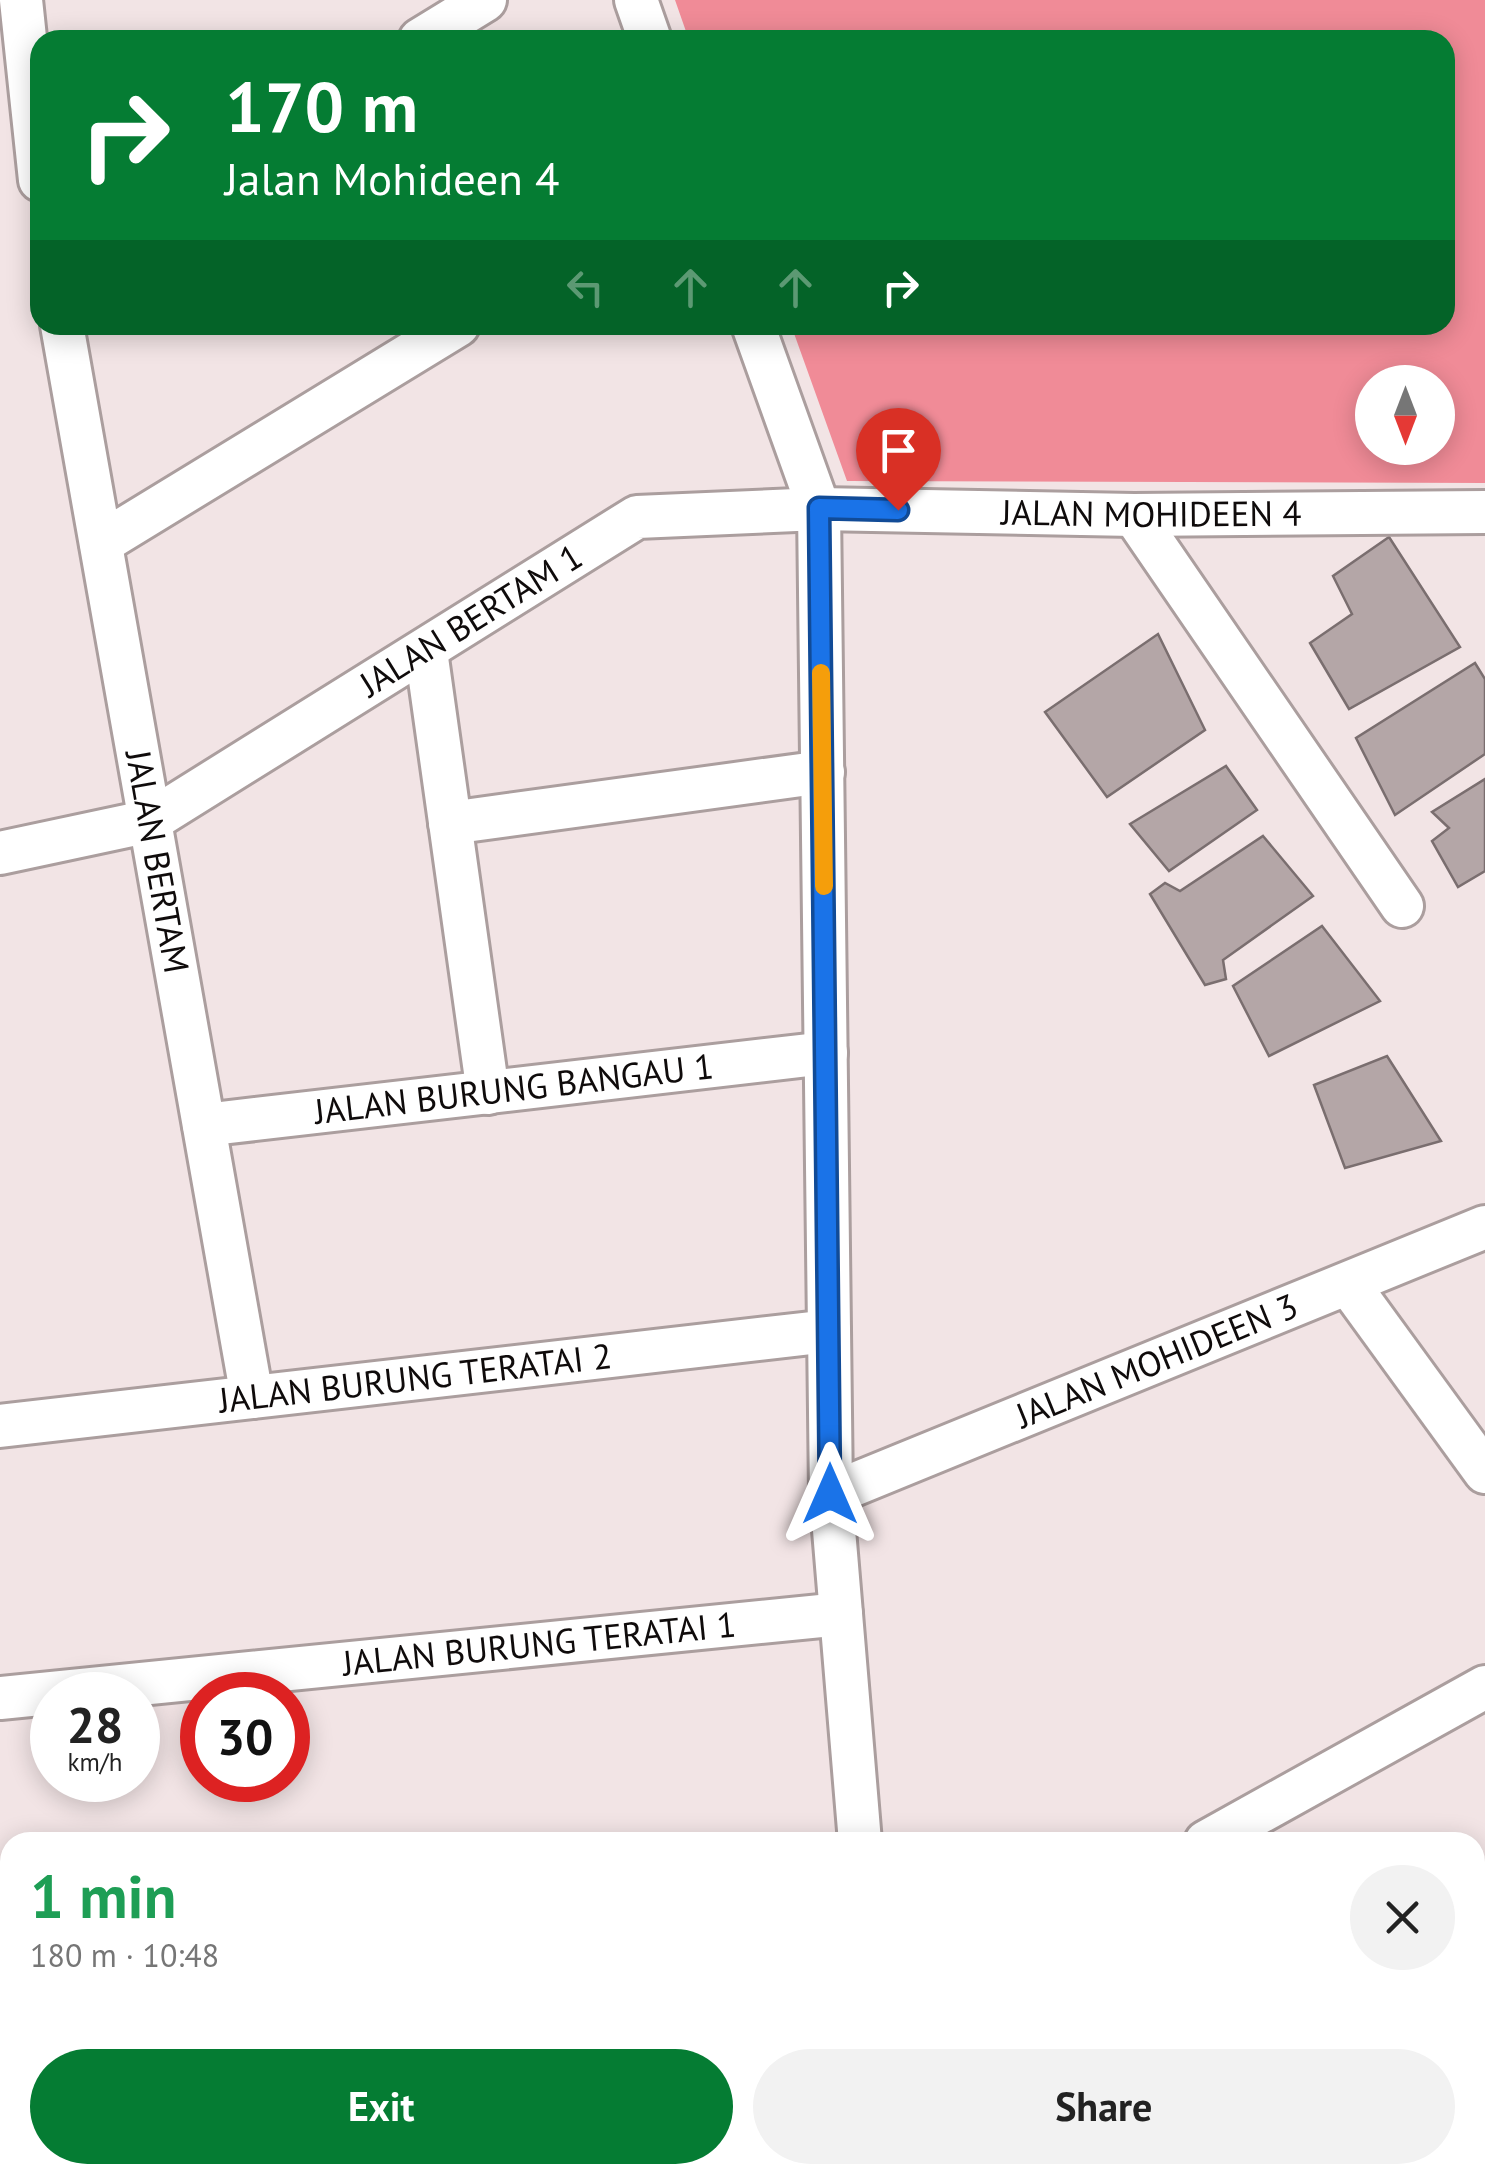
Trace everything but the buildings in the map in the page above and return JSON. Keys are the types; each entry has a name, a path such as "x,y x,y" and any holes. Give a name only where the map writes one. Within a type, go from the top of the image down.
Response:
{"street":[{"path":"21,0 14,111 30,153"},
{"path":"436,30 485,0"},
{"path":"636,0 646,30"},
{"name":"JALAN BERTAM","path":"64,335 252,1397"},
{"path":"101,544 442,335"},
{"path":"757,335 819,508 830,1494 859,1832"},
{"name":"JALAN MOHIDEEN 4","path":"819,508 1134,515 1485,512"},
{"name":"JALAN BERTAM 1","path":"0,854 150,821 629,520 819,508"},
{"path":"1134,515 1402,906"},
{"path":"426,650 488,1092"},
{"path":"450,823 823,772"},
{"name":"JALAN BURUNG BANGAU 1","path":"204,1126 826,1053"},
{"name":"JALAN MOHIDEEN 3","path":"830,1494 1485,1227"},
{"path":"1349,1285 1485,1472"},
{"name":"JALAN BURUNG TERATAI 2","path":"0,1426 829,1331"},
{"name":"JALAN BURUNG TERATAI 1","path":"0,1698 841,1614"},
{"path":"1224,1832 1485,1687"}],"shaded area":[{"path":"675,0 1485,0 1485,483 847,481 795,335 1455,335 1455,30 686,30"}],"slow traffic":[{"path":"821,673 824,886"}],"route":[{"path":"830,1494 819,508 898,510"}]}
